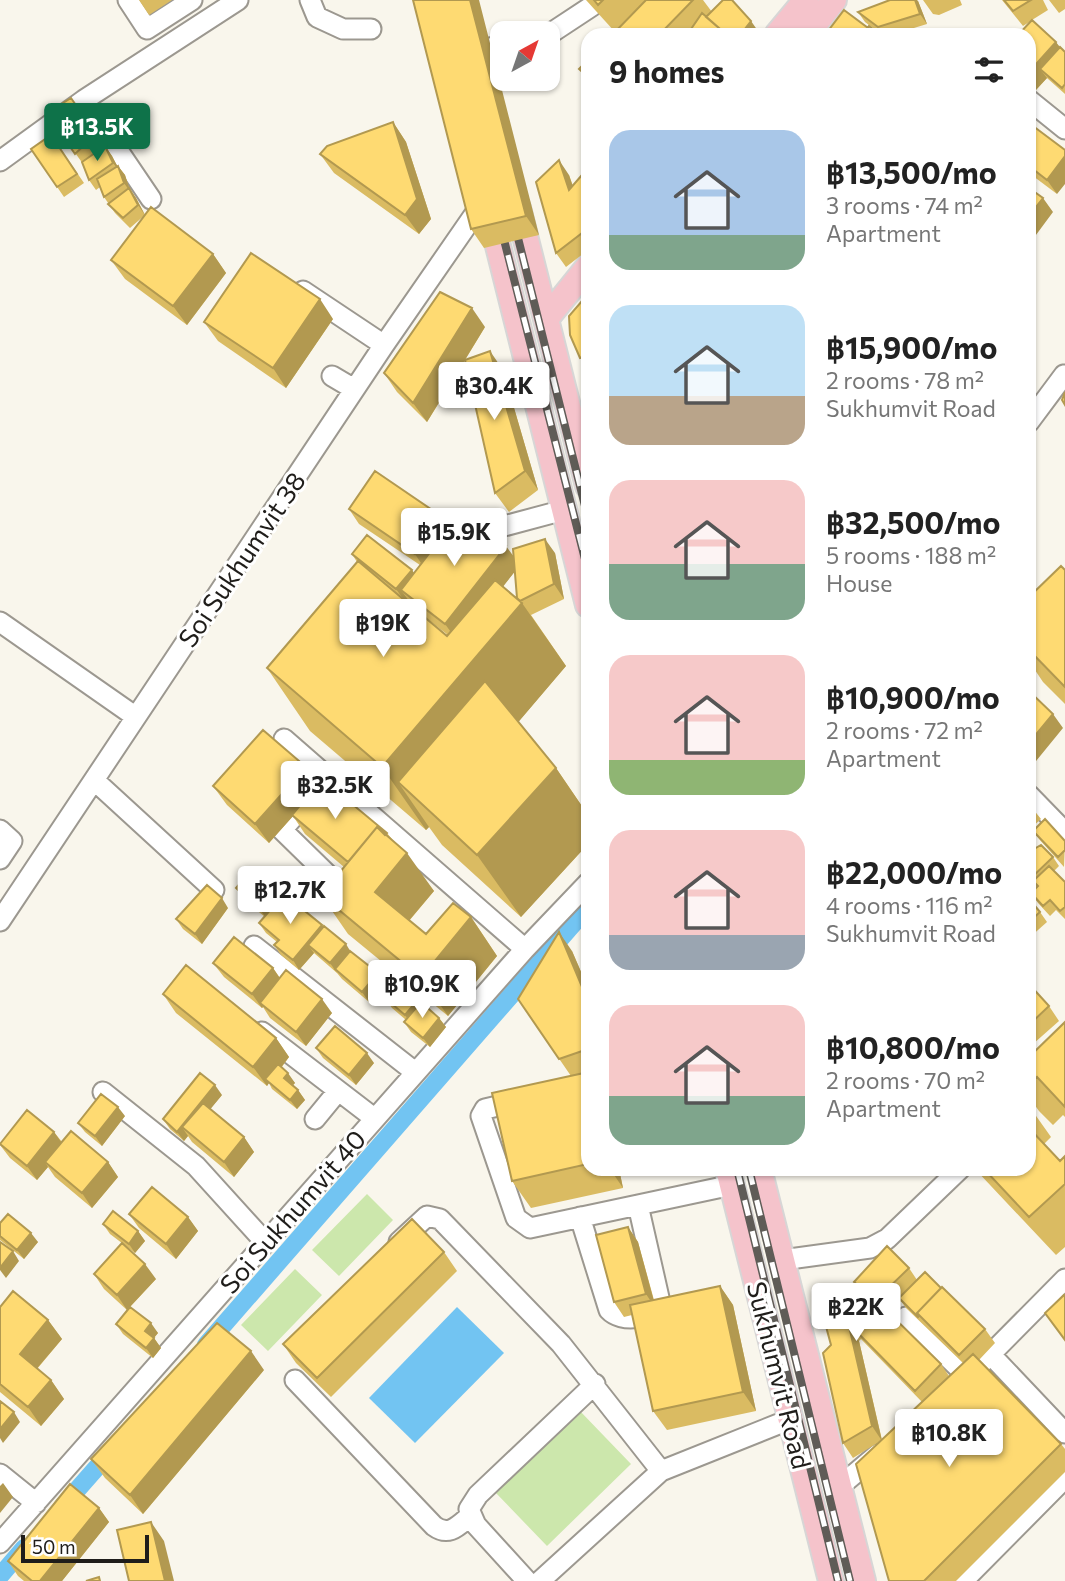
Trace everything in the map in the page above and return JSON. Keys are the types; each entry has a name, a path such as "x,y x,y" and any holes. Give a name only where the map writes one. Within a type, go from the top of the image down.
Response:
{"main road":[{"path":"784,28 806,0"},
{"path":"812,28 834,0"},
{"path":"472,25 490,47"},
{"path":"486,78 490,54"},
{"path":"479,173 581,577"},
{"path":"512,184 546,319 562,341 581,447"},
{"path":"518,324 546,319 581,276"},
{"path":"527,360 562,341"},
{"name":"Sukhumvit Road","path":"762,1176 863,1581"},
{"name":"Sukhumvit Road","path":"730,1177 831,1581"},
{"path":"810,1494 839,1487"}],"street":[{"path":"128,0 148,29 192,0"},
{"path":"0,161 84,100 238,0"},
{"path":"310,0 317,17 343,29 371,29"},
{"path":"560,27 592,6"},
{"path":"84,100 151,199"},
{"path":"1036,106 1065,129"},
{"name":"Soi Sukhumvit 38","path":"2,912 94,780 354,389 485,199"},
{"path":"282,278 384,345"},
{"path":"1036,413 1064,375"},
{"path":"332,376 354,389"},
{"path":"493,529 564,510"},
{"path":"0,622 136,717"},
{"path":"284,739 525,949"},
{"path":"327,874 282,830 328,778"},
{"path":"94,780 214,890"},
{"path":"1036,802 1065,832"},
{"path":"0,830 12,841 0,859"},
{"name":"Soi Sukhumvit 40","path":"0,1543 374,1118 581,890"},
{"path":"254,946 415,1072"},
{"path":"252,1024 374,1118"},
{"path":"315,1119 338,1091"},
{"path":"103,1092 196,1166 265,1242"},
{"path":"537,1097 485,1109 481,1116 516,1218 530,1227 638,1205 730,1177"},
{"path":"782,1260 870,1248 887,1239 953,1176"},
{"path":"580,1217 609,1310 621,1319 632,1318 650,1313 660,1303 638,1205"},
{"path":"383,1257 427,1216 440,1219 561,1344 661,1471"},
{"path":"906,1317 960,1387 1065,1279"},
{"path":"992,1356 1065,1433"},
{"path":"295,1380 434,1526 450,1531 471,1516"},
{"path":"527,1581 471,1516 469,1509 478,1495 594,1384"},
{"path":"540,1581 661,1471 791,1419"},
{"path":"839,1487 889,1445"},
{"path":"0,1474 36,1503"},
{"path":"963,1581 1065,1478"}],"green space":[{"path":"367,1194 393,1220 339,1276 312,1250"},
{"path":"295,1269 322,1295 268,1351 241,1325"},
{"path":"579,1410 631,1464 547,1546 494,1491"}],"water":[{"path":"457,1307 504,1353 415,1443 369,1398"}],"building":[{"path":"413,0 470,0 490,77 490,91 494,91 526,216 471,229"},
{"path":"646,0 693,0 666,28 619,28"},
{"path":"723,0 732,0 751,21 746,28 719,28 706,17"},
{"path":"890,0 915,0 920,14 878,27 858,12"},
{"path":"1004,0 1031,0 1013,11"},
{"path":"844,10 868,28 830,28"},
{"path":"702,13 719,28 692,28"},
{"path":"1032,20 1056,42 1036,64 1036,28 1025,28"},
{"path":"1060,47 1065,52 1065,84 1062,88 1040,69"},
{"path":"71,98 96,134 75,154 47,113"},
{"path":"393,122 417,199 405,215 320,154 327,146"},
{"path":"1036,128 1065,150 1065,156 1047,180 1036,171"},
{"path":"51,135 77,174 57,187 31,149"},
{"path":"105,146 113,163 89,180 82,162"},
{"path":"559,160 569,190 581,176 581,234 556,253 536,182"},
{"path":"118,166 124,183 104,197 97,179"},
{"path":"129,188 138,205 123,218 108,204"},
{"path":"1036,193 1043,198 1036,207"},
{"path":"151,207 213,254 173,306 111,260"},
{"path":"251,253 320,299 273,368 204,322"},
{"path":"440,292 472,308 413,403 384,373"},
{"path":"581,302 581,358 570,335 569,316"},
{"path":"490,351 525,471 495,493 465,360"},
{"path":"375,471 441,516 415,554 349,509"},
{"path":"462,511 506,546 445,624 401,590"},
{"path":"367,535 412,570 396,589 352,554"},
{"path":"545,539 554,584 520,601 517,598 513,549"},
{"path":"358,561 447,636 495,580 522,603 382,767 267,668"},
{"path":"1061,566 1065,570 1065,687 1036,657 1036,590"},
{"path":"485,681 556,768 477,855 398,782"},
{"path":"1036,698 1053,714 1036,735"},
{"path":"263,730 306,767 255,824 213,786"},
{"path":"322,779 387,833 385,835 377,827 348,862 292,815"},
{"path":"1045,819 1065,841 1065,850 1058,857 1036,834 1036,828"},
{"path":"377,827 407,853 375,892 426,934 453,903 471,917 421,978 321,895"},
{"path":"1041,845 1053,857 1036,873 1036,848"},
{"path":"1049,866 1065,882 1065,907 1060,911 1050,900 1043,906 1036,898 1036,878"},
{"path":"254,868 278,890 260,910 236,888"},
{"path":"207,885 222,898 195,934 176,919"},
{"path":"284,894 322,925 293,960 274,945 279,940 259,923"},
{"path":"324,926 346,944 330,963 308,945"},
{"path":"559,932 581,984 581,1051 559,1059 518,999"},
{"path":"234,937 273,968 252,994 213,963"},
{"path":"350,951 378,973 362,992 335,969"},
{"path":"186,965 276,1038 253,1067 163,994"},
{"path":"286,970 322,999 296,1032 260,1003"},
{"path":"396,986 416,1002 405,1015 385,998"},
{"path":"1036,992 1049,1006 1036,1018"},
{"path":"421,1002 439,1018 423,1038 404,1022"},
{"path":"1065,1022 1065,1107 1036,1078 1036,1050"},
{"path":"335,1026 367,1053 349,1075 316,1048"},
{"path":"278,1064 288,1073 284,1078 298,1090 290,1100 265,1079"},
{"path":"200,1073 215,1085 177,1132 163,1119"},
{"path":"581,1074 581,1166 512,1181 492,1093"},
{"path":"101,1094 118,1107 95,1136 78,1123"},
{"path":"203,1103 244,1137 224,1162 182,1127"},
{"path":"27,1110 54,1132 27,1166 0,1144"},
{"path":"71,1131 108,1162 82,1193 45,1162"},
{"path":"1036,1135 1060,1161 1065,1156 1065,1184 1029,1217 991,1176 1036,1176"},
{"path":"152,1187 188,1217 166,1244 129,1214"},
{"path":"113,1211 138,1231 129,1244 103,1224"},
{"path":"8,1214 31,1233 17,1250 0,1236 0,1223"},
{"path":"412,1219 444,1252 317,1378 283,1344"},
{"path":"628,1227 646,1294 614,1302 596,1235"},
{"path":"0,1242 13,1251 0,1268"},
{"path":"122,1243 145,1264 117,1295 94,1274"},
{"path":"887,1246 909,1268 849,1326 872,1426 843,1443 823,1353 831,1345 824,1319 859,1286 854,1282"},
{"path":"925,1272 941,1288 917,1313 918,1317 899,1298"},
{"path":"720,1286 743,1392 653,1411 630,1305"},
{"path":"942,1287 985,1329 959,1355 917,1313"},
{"path":"13,1291 48,1320 20,1354 51,1380 28,1407 0,1384 0,1307"},
{"path":"1064,1295 1065,1297 1065,1340 1045,1313"},
{"path":"878,1302 941,1364 915,1391 852,1327"},
{"path":"130,1307 151,1323 145,1331 154,1338 146,1348 116,1324"},
{"path":"217,1323 251,1351 130,1495 91,1459"},
{"path":"973,1354 1061,1444 924,1581 889,1581 856,1464"},
{"path":"0,1401 14,1412 0,1429"},
{"path":"70,1484 99,1508 40,1581 32,1581 8,1561"},
{"path":"151,1522 165,1581 129,1581 117,1530"}],"waterway":[{"path":"206,1345 581,915"},
{"path":"62,1507 113,1449"},
{"path":"0,1576 24,1548"}],"railway":[{"path":"514,222 581,490"},
{"path":"500,224 581,543"},
{"path":"739,1176 838,1581"},
{"path":"751,1176 850,1581"}]}
